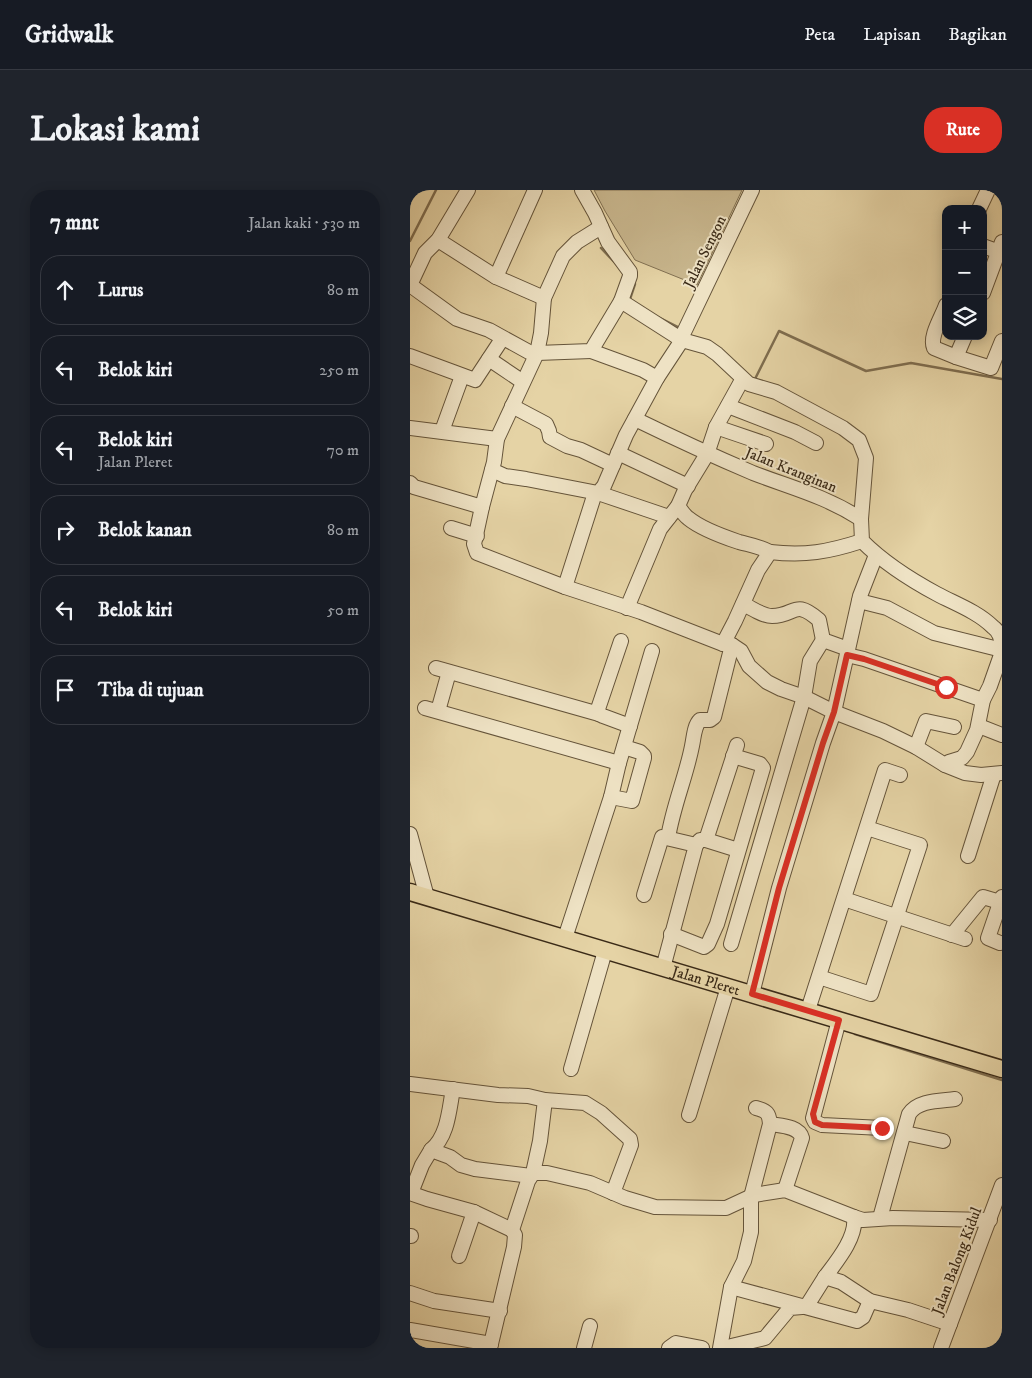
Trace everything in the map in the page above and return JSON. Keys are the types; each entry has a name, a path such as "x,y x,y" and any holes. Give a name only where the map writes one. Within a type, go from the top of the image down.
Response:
{"main road":[{"name":"Jalan Pleret","path":"410,892 1002,1069"}],"street":[{"path":"468,190 438,240 414,265 410,285 457,319 489,330 502,339 529,352 591,351 643,370 657,378"},
{"path":"496,277 535,190"},
{"path":"582,190 608,242 630,272 621,301 591,351"},
{"name":"Jalan Sengon","path":"565,587 596,493 604,486 626,435 682,336 752,190"},
{"path":"981,205 988,190"},
{"path":"601,227 577,242 564,256 544,298 537,353 497,439 492,470 474,544 477,553 565,587 650,615 741,651 749,666 767,682 834,712 874,727 916,747 945,765 965,773 998,773 968,856"},
{"path":"438,240 496,277 544,298"},
{"path":"987,247 1001,249 987,283"},
{"path":"621,301 682,336 706,346 717,354 742,380 753,386 776,392 843,428 859,440 866,458 861,519 862,541 890,567 977,614 998,631 1002,650 990,686 983,700 979,726 967,752 962,758 945,765"},
{"path":"942,315 933,337 932,346 937,351 996,370 1002,341"},
{"path":"410,356 475,380 502,339"},
{"path":"956,357 963,340"},
{"path":"489,359 523,382"},
{"path":"442,431 462,376"},
{"path":"627,608 660,529 678,506 707,454 716,427 742,380"},
{"path":"512,406 546,424 550,437 567,446 616,459 688,486"},
{"path":"728,406 795,432 816,443"},
{"name":"Jalan Kranginan","path":"635,419 707,454 825,499 861,519"},
{"path":"716,427 766,444"},
{"path":"410,428 497,439"},
{"path":"492,470 505,476 526,478 596,493 669,517"},
{"path":"410,483 414,487 482,507"},
{"path":"678,506 688,518 721,536 760,546 770,552 793,555 807,554 839,548 862,541"},
{"path":"451,528 477,536"},
{"path":"668,838 690,756 696,725 700,720 710,720 714,717 727,645 758,570 770,552"},
{"path":"752,994 779,888 834,712 859,601 876,555"},
{"path":"859,601 887,608 934,632 1002,650"},
{"path":"731,944 804,697 810,661 823,640 819,620 806,610 795,609 782,615 770,616 743,604"},
{"path":"823,640 847,652 983,700"},
{"path":"600,714 598,709 621,641"},
{"path":"565,938 611,797 652,651"},
{"path":"619,763 432,709 442,670 600,714 630,726"},
{"path":"916,747 926,721 954,727"},
{"path":"979,726 1002,735"},
{"path":"611,797 632,801 644,758 640,752 624,747"},
{"path":"662,968 671,934 701,843 735,750 760,764 762,768 717,924 708,944 704,947 671,934"},
{"path":"808,1010 885,770 900,775"},
{"path":"819,977 871,994 920,845 867,828"},
{"path":"410,834 427,897"},
{"path":"644,895 662,838 738,850"},
{"path":"844,899 958,937 983,897 1001,899 988,938 1000,943"},
{"path":"571,1069 605,951"},
{"path":"689,1115 728,987"},
{"path":"839,1020 813,1118 815,1122 822,1125 882,1128"},
{"path":"410,1084 585,1103 601,1113 630,1139 631,1145 614,1193"},
{"path":"410,1330 491,1346 515,1240 512,1230 474,1212 427,1200 410,1193 422,1165 431,1150 439,1142 444,1131 453,1090"},
{"path":"880,1218 909,1114 920,1105 955,1099"},
{"path":"512,1230 532,1175 540,1141 545,1100"},
{"path":"756,1108 769,1114 770,1124 751,1197 751,1232 744,1261 731,1287 722,1348 765,1338 790,1308 802,1307 812,1299 854,1233 856,1224 854,1217"},
{"path":"770,1124 796,1129 802,1138 785,1190"},
{"path":"905,1133 943,1141"},
{"path":"431,1150 476,1169 532,1175 547,1173 590,1183 636,1202 655,1207 726,1208 754,1195 785,1190 863,1220 880,1218 990,1220"},
{"name":"Jalan Balong Kidul","path":"941,1348 1002,1186"},
{"path":"459,1256 474,1212"},
{"path":"825,1277 842,1282 870,1301 908,1310 950,1324"},
{"path":"731,1287 857,1321 863,1317 870,1301"},
{"path":"410,1293 434,1301 500,1312"},
{"path":"584,1348 590,1326"},
{"path":"669,1348 676,1343 702,1348"}],"shaded area":[{"path":"594,190 742,190 697,285 635,260"}],"waterway":[{"path":"410,241 436,190"},
{"path":"601,248 619,267"},
{"path":"629,302 635,284"},
{"path":"658,317 680,328"},
{"path":"754,381 779,331 866,371 911,363 1002,379"},
{"path":"855,1034 1002,1080"}],"route":[{"path":"882,1128 822,1125 815,1122 813,1118 839,1020 752,994 779,888 834,712 847,655 946,687"}]}
